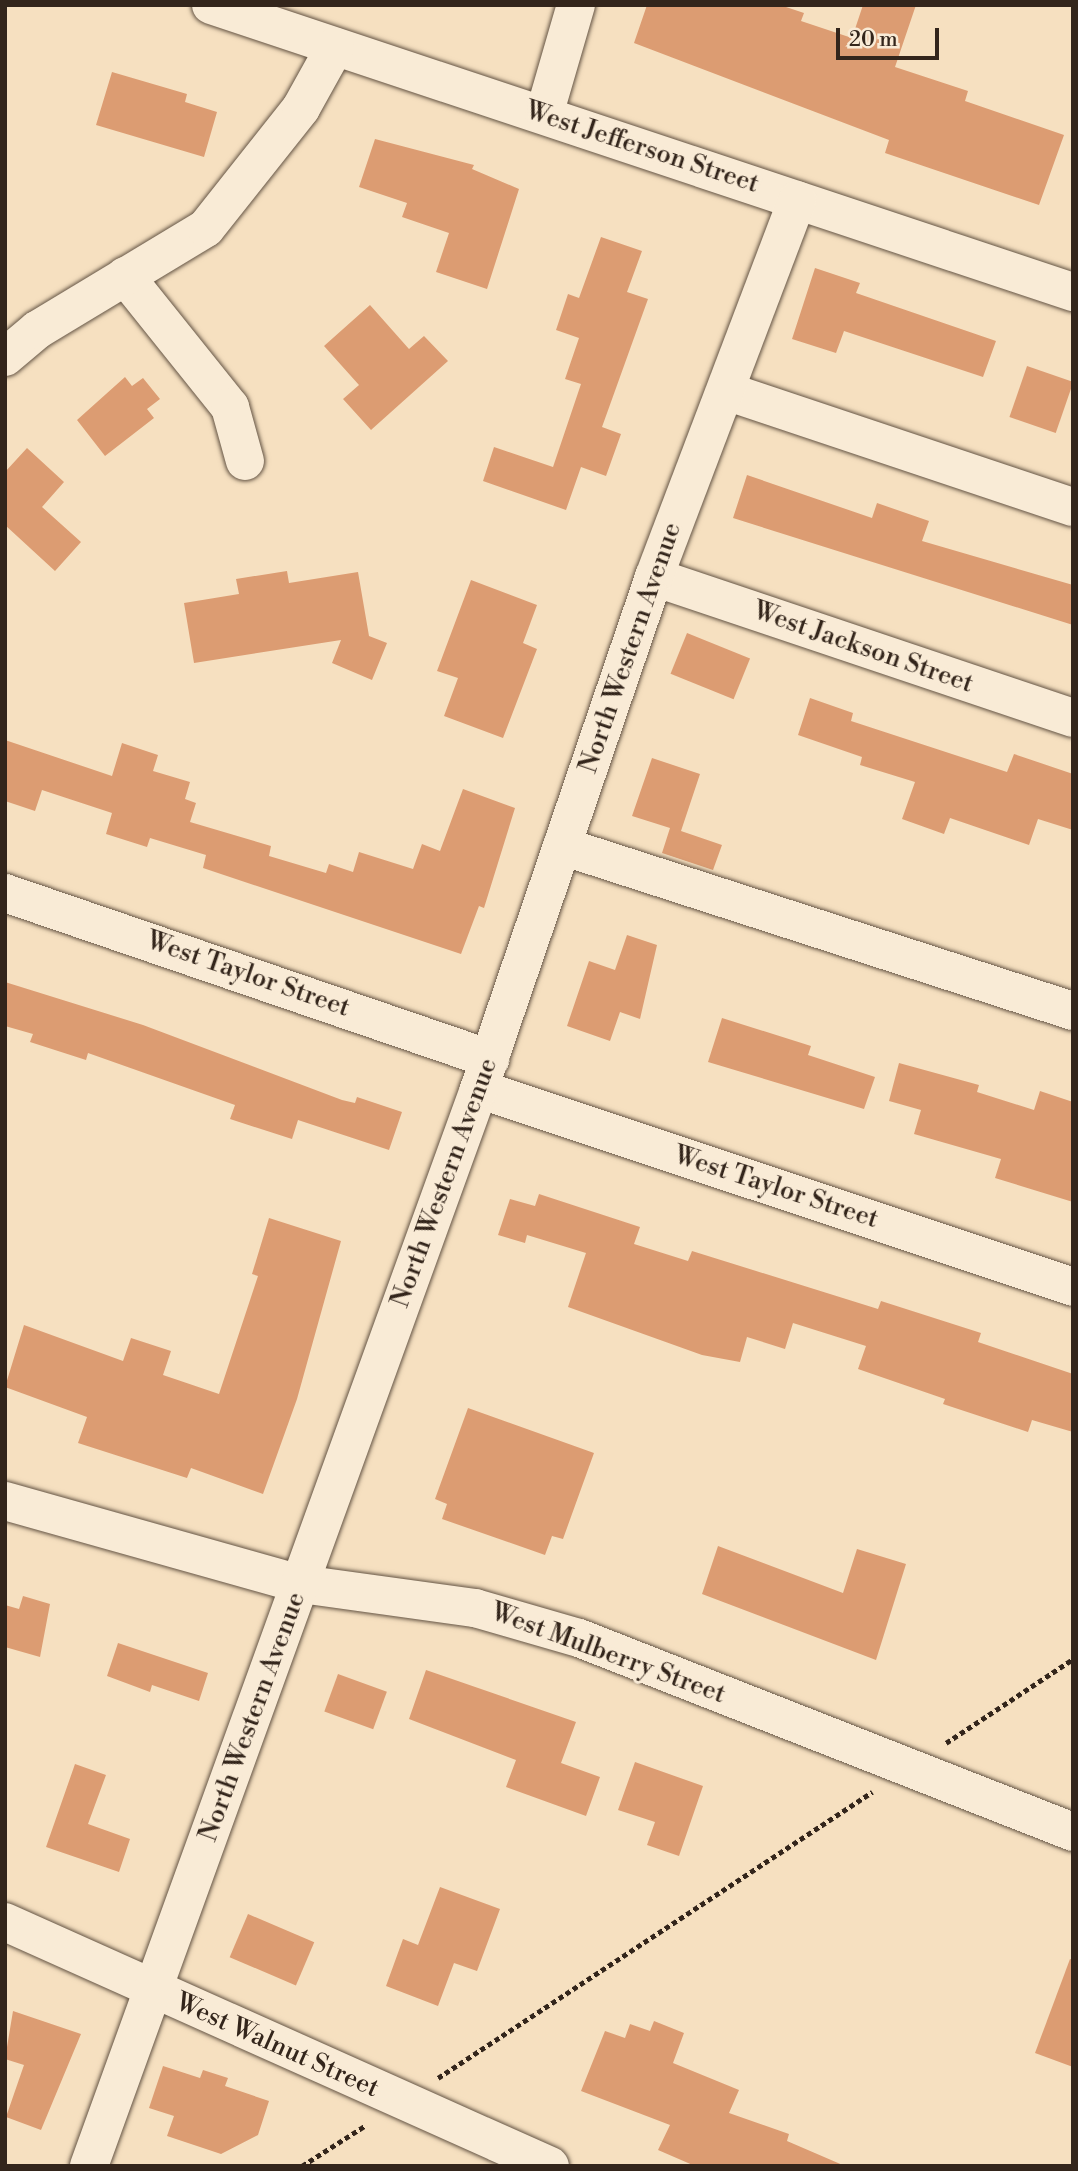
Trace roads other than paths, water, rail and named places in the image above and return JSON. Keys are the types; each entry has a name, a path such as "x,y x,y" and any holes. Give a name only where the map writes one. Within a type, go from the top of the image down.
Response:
{"street":[{"name":"West Jefferson Street","path":"211,5 1073,292"},
{"path":"544,116 576,5"},
{"path":"5,358 37,330 206,228 301,107 335,47"},
{"name":"North Western Avenue","path":"89,2166 485,1074 654,578 797,200"},
{"path":"125,276 230,407 245,461"},
{"path":"726,391 1073,507"},
{"name":"West Jackson Street","path":"654,578 1073,718"},
{"path":"562,846 1073,1010"},
{"name":"West Taylor Street","path":"5,893 485,1074 1073,1287"},
{"name":"West Mulberry Street","path":"5,1500 301,1584 475,1608 579,1638 1073,1832"},
{"name":"West Walnut Street","path":"5,1922 152,1992 550,2166"}]}
